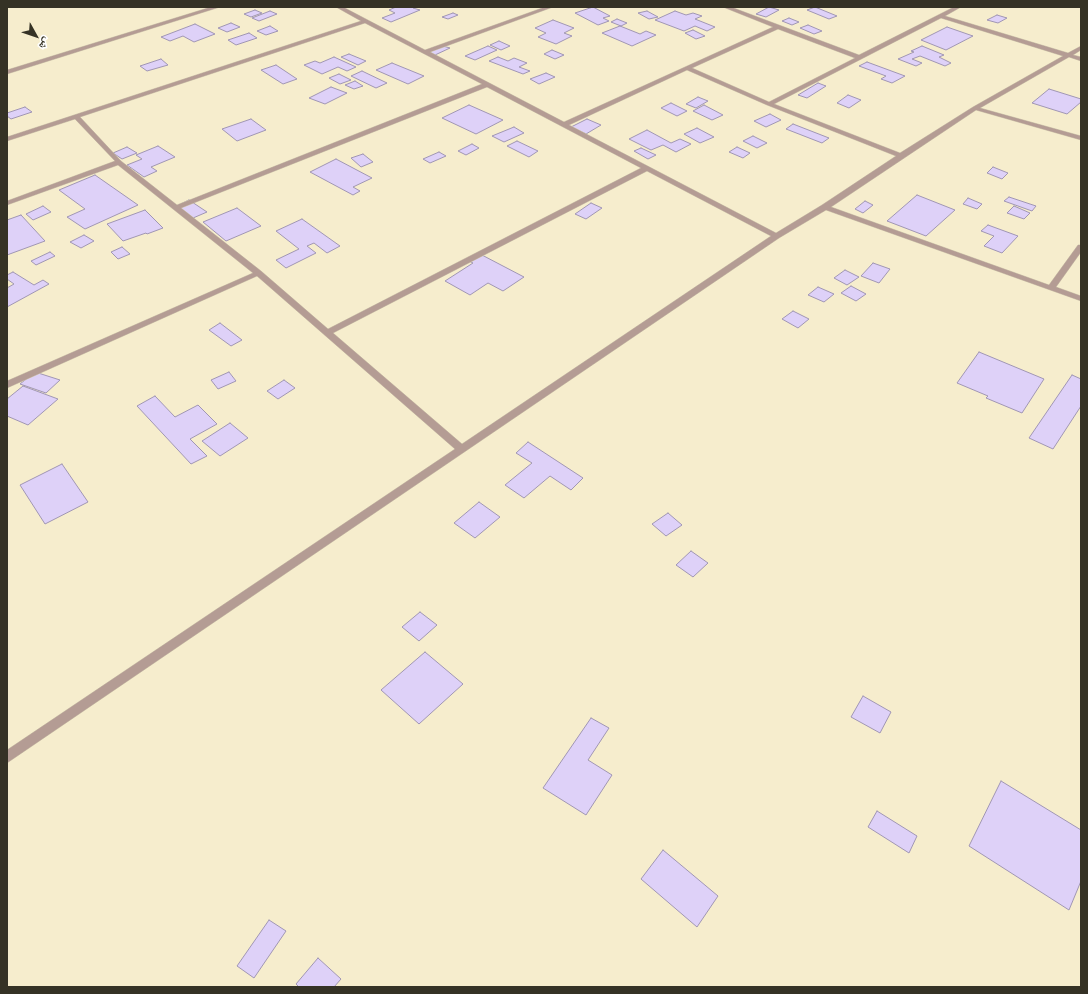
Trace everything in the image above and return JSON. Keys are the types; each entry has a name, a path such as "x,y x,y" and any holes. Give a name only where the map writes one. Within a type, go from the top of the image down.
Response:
{"street":[{"path":"7,72 217,7"},
{"path":"339,7 776,236"},
{"path":"425,52 550,7"},
{"path":"726,7 861,58"},
{"path":"769,104 958,7"},
{"path":"940,16 1066,56 1081,59"},
{"path":"7,139 366,21"},
{"path":"563,124 778,27"},
{"path":"7,757 776,236 825,207 900,156 976,108 1081,48"},
{"path":"687,68 769,104 900,156"},
{"path":"176,207 486,85"},
{"path":"976,108 1081,138"},
{"path":"76,116 119,162 258,273 328,332 461,449"},
{"path":"7,203 119,162"},
{"path":"328,332 647,168"},
{"path":"825,207 1081,299"},
{"path":"1050,288 1081,247"},
{"path":"7,385 258,273"}],"building":[{"path":"396,7 416,7 413,8 420,10 391,22 382,18 395,13 389,10"},
{"path":"593,7 610,16 603,18 609,21 598,25 575,13"},
{"path":"769,7 779,10 766,17 756,14"},
{"path":"815,7 837,16 829,19 807,10"},
{"path":"255,10 262,13 251,17 244,14"},
{"path":"270,11 277,14 259,21 252,18"},
{"path":"647,11 658,17 649,19 638,13"},
{"path":"675,11 686,15 693,13 702,16 695,19 715,27 707,31 695,26 684,31 655,20"},
{"path":"453,13 458,15 448,19 442,17"},
{"path":"997,15 1007,18 998,23 987,20"},
{"path":"789,18 799,22 792,25 782,21"},
{"path":"617,19 627,23 621,26 611,22"},
{"path":"553,20 574,28 564,33 572,36 556,44 538,37 546,33 535,28"},
{"path":"231,23 240,27 227,32 218,28"},
{"path":"195,24 215,34 194,42 183,36 170,41 161,37"},
{"path":"808,25 822,31 814,34 800,28"},
{"path":"270,26 278,31 266,35 257,31"},
{"path":"620,26 640,34 646,31 656,35 632,46 602,33"},
{"path":"947,27 973,36 946,50 921,40"},
{"path":"693,30 705,36 696,39 685,33"},
{"path":"249,33 257,38 236,45 228,40"},
{"path":"499,41 510,46 501,50 490,45"},
{"path":"443,46 450,48 435,55 429,52"},
{"path":"488,46 497,50 475,60 465,56"},
{"path":"922,46 944,55 939,57 951,63 945,66 920,56 912,59 922,63 916,66 898,59 914,52 911,51"},
{"path":"552,50 564,55 555,59 544,54"},
{"path":"349,54 366,61 358,65 341,57"},
{"path":"334,57 356,67 347,71 338,67 322,74 304,65 315,61 320,63"},
{"path":"498,57 508,61 514,58 527,63 519,67 530,71 523,74 489,61"},
{"path":"161,59 168,65 147,71 140,66"},
{"path":"867,62 905,76 892,83 881,79 886,76 859,66"},
{"path":"392,63 424,76 408,84 376,70"},
{"path":"276,65 297,79 283,84 261,70"},
{"path":"362,71 387,83 376,88 351,76"},
{"path":"546,73 555,77 539,84 530,79"},
{"path":"339,74 351,80 340,84 329,78"},
{"path":"355,81 363,86 354,89 345,85"},
{"path":"818,83 826,86 807,98 798,95"},
{"path":"331,87 347,93 325,104 309,98"},
{"path":"1049,89 1081,99 1081,102 1067,114 1032,103"},
{"path":"848,95 861,100 849,108 837,103"},
{"path":"698,97 708,101 696,108 686,104"},
{"path":"671,103 687,111 677,116 661,108"},
{"path":"469,105 503,120 476,134 442,118"},
{"path":"704,105 723,115 712,120 693,111"},
{"path":"25,107 32,112 11,119 7,116 7,113"},
{"path":"770,114 781,120 766,127 754,121"},
{"path":"251,119 266,130 237,141 222,129"},
{"path":"587,119 601,125 586,134 571,127"},
{"path":"793,124 829,138 822,143 786,129"},
{"path":"514,127 524,133 504,142 492,136"},
{"path":"697,128 714,137 700,143 684,134"},
{"path":"647,130 671,143 680,139 691,144 676,152 663,145 651,150 629,139"},
{"path":"753,136 767,143 757,148 743,141"},
{"path":"517,141 538,151 529,157 507,146"},
{"path":"472,144 479,148 466,155 458,151"},
{"path":"158,146 175,157 151,167 157,171 144,177 127,165 142,159 136,155"},
{"path":"127,147 137,153 122,159 113,153"},
{"path":"737,147 750,153 743,158 729,152"},
{"path":"641,148 656,155 648,159 634,151"},
{"path":"439,152 446,156 430,163 423,159"},
{"path":"363,154 373,162 361,167 351,158"},
{"path":"336,159 372,178 353,187 360,191 353,195 310,172"},
{"path":"993,167 1008,173 1002,179 987,173"},
{"path":"95,175 138,205 85,229 67,217 85,209 59,190"},
{"path":"917,195 955,210 926,236 887,221"},
{"path":"1009,197 1036,206 1032,211 1004,201"},
{"path":"968,198 982,204 977,209 963,204"},
{"path":"189,200 207,212 193,218 176,206"},
{"path":"865,201 873,205 863,213 855,209"},
{"path":"591,203 602,208 586,219 575,214"},
{"path":"43,206 51,212 33,220 26,214"},
{"path":"1014,206 1030,213 1024,219 1007,213"},
{"path":"237,208 261,226 226,241 203,222"},
{"path":"145,210 163,228 123,241 107,224"},
{"path":"21,215 45,241 7,255 7,220"},
{"path":"302,219 340,246 327,253 314,243 307,246 316,253 286,268 276,260 299,249 276,231"},
{"path":"988,225 1018,236 1002,253 984,246 994,236 981,231"},
{"path":"84,235 94,241 81,248 70,242"},
{"path":"122,247 130,254 118,259 111,252"},
{"path":"50,252 55,256 36,265 31,261"},
{"path":"480,254 524,277 503,291 488,283 470,295 445,281 473,263 469,261"},
{"path":"873,263 890,269 879,283 861,276"},
{"path":"845,270 859,277 847,285 834,278"},
{"path":"13,272 34,285 43,280 49,284 7,307 7,288 14,284 7,279 7,275"},
{"path":"851,286 866,294 856,301 841,293"},
{"path":"818,287 834,294 824,302 808,295"},
{"path":"793,311 809,319 798,328 782,319"},
{"path":"220,323 242,340 231,346 209,330"},
{"path":"979,352 1044,379 1022,413 986,398 988,396 957,383"},
{"path":"35,372 60,380 46,393 20,384"},
{"path":"229,372 236,381 218,389 211,380"},
{"path":"1072,375 1081,379 1081,406 1053,449 1029,438"},
{"path":"284,380 295,388 278,399 267,391"},
{"path":"23,386 58,399 28,425 7,416 7,399"},
{"path":"155,396 175,417 198,405 217,424 190,439 207,456 191,464 137,406"},
{"path":"230,423 248,438 220,456 202,441"},
{"path":"528,442 583,478 571,490 550,476 524,498 505,485 532,463 516,453"},
{"path":"62,464 88,502 45,524 20,485"},
{"path":"479,502 500,517 475,538 454,523"},
{"path":"668,513 682,525 666,536 652,524"},
{"path":"691,551 708,563 693,577 676,565"},
{"path":"420,612 437,625 419,641 402,627"},
{"path":"425,652 463,684 419,724 381,690"},
{"path":"863,696 891,712 880,733 851,717"},
{"path":"591,718 609,728 588,760 612,775 586,815 543,788"},
{"path":"1001,781 1081,830 1081,881 1069,910 969,846"},
{"path":"877,811 917,836 909,853 868,827"},
{"path":"663,850 718,896 697,927 641,879"},
{"path":"269,920 286,931 254,978 237,966"},
{"path":"318,958 341,979 334,987 299,987 296,984"}]}
